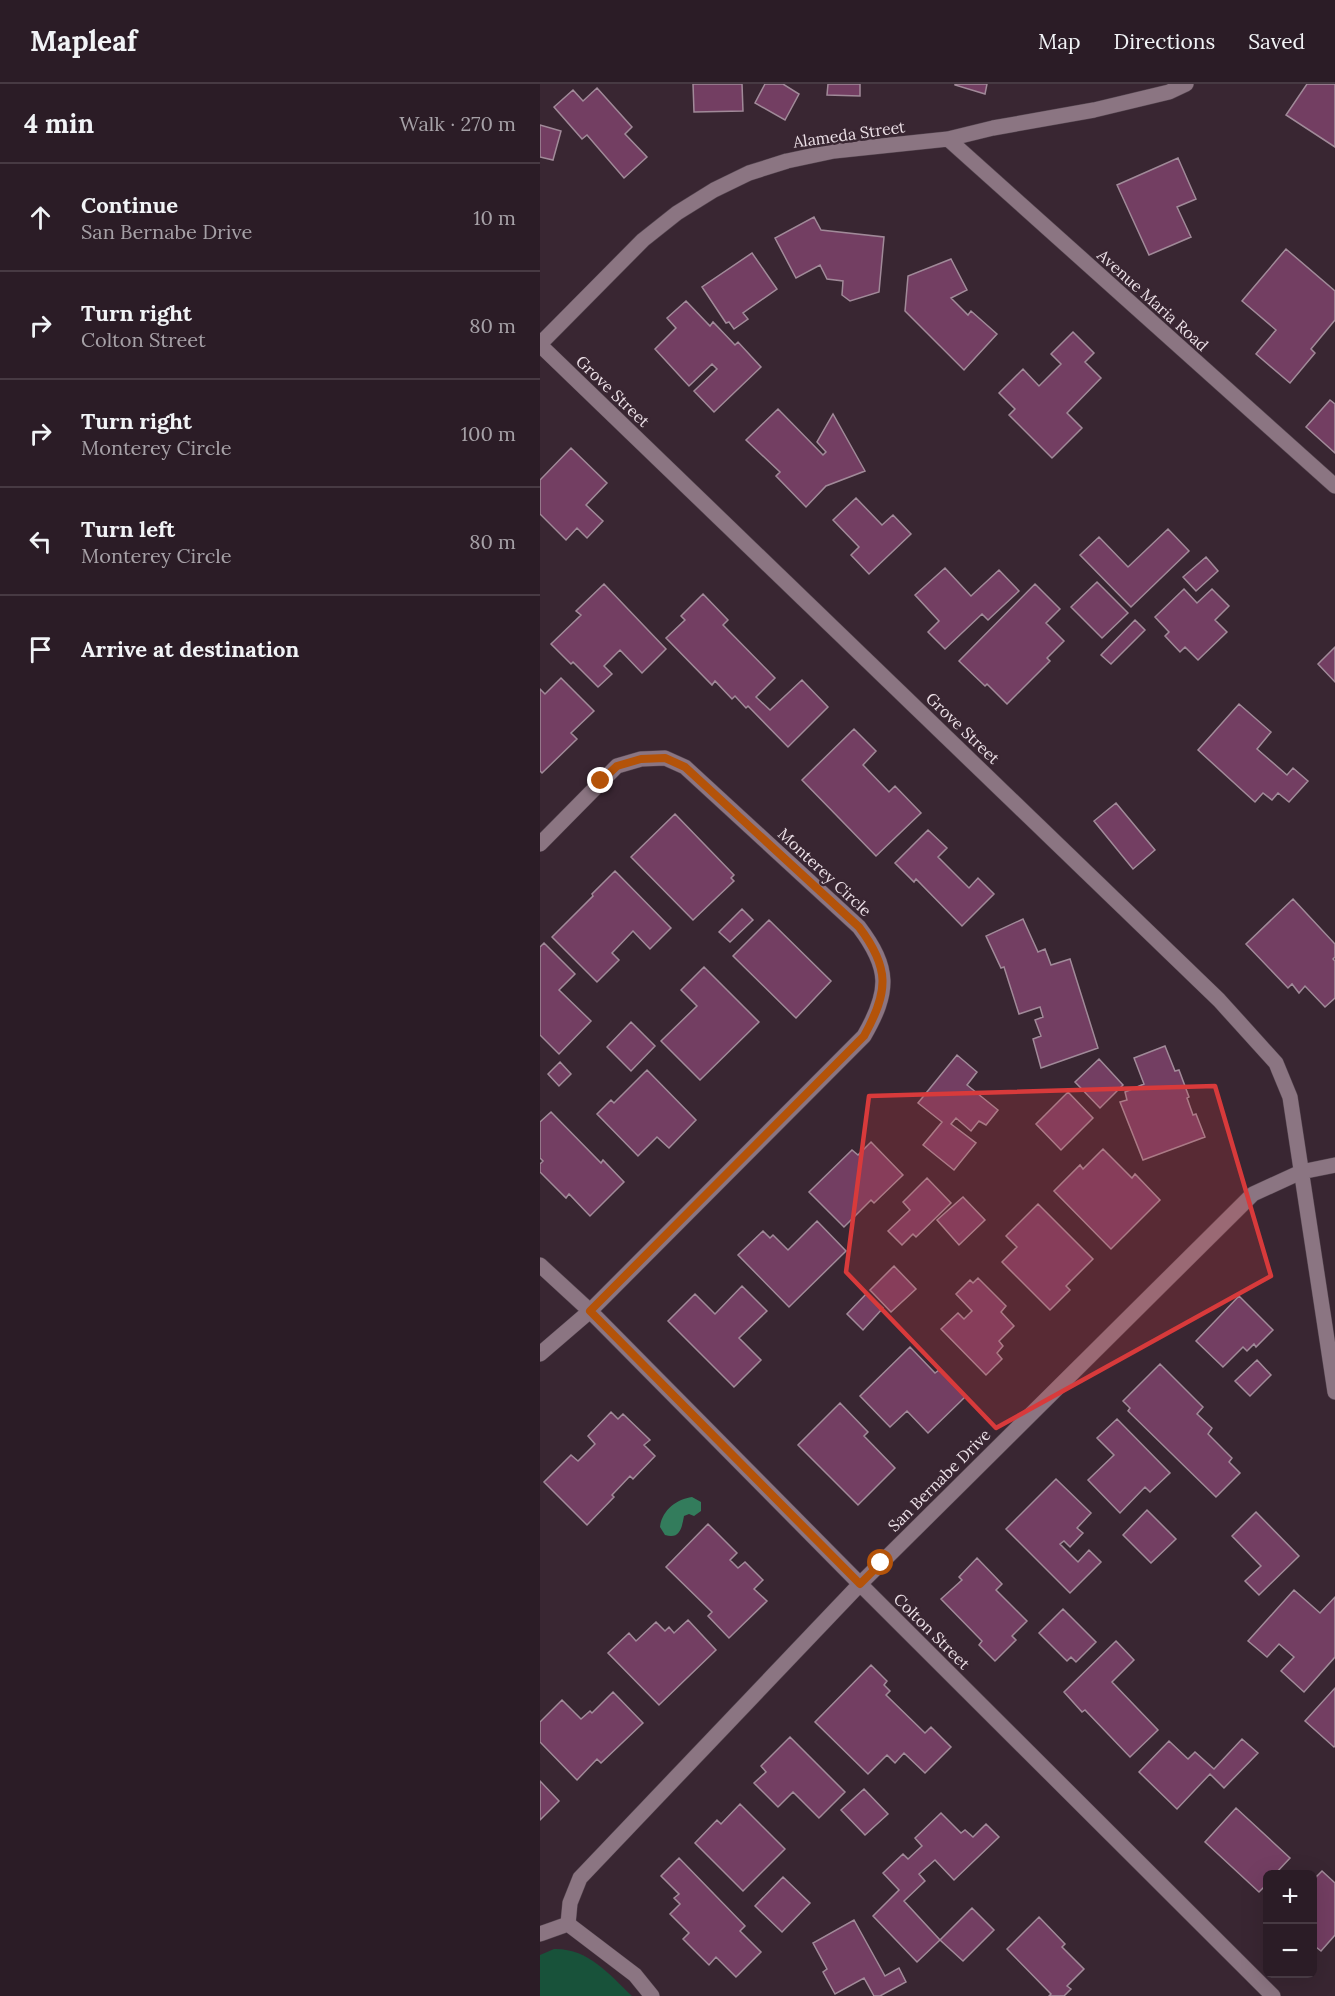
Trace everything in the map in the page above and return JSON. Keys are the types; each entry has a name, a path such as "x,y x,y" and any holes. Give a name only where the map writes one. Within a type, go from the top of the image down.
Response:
{"street":[{"name":"Alameda Street","path":"540,344 643,240 677,213 714,190 749,173 787,161 834,151 948,139 993,128 1094,110 1169,92 1186,84"},
{"name":"Avenue Maria Road","path":"948,139 1335,486"},
{"name":"Grove Street","path":"540,344 1210,991 1276,1063 1290,1097 1335,1392"},
{"name":"Monterey Circle","path":"540,844 617,766 641,759 665,758 685,767 859,927 874,947 882,966 882,987 878,1011 864,1036 590,1311 540,1354"},
{"name":"San Bernabe Drive","path":"568,1924 570,1903 580,1878 860,1584 1253,1194 1301,1172 1335,1165"},
{"name":"Colton Street","path":"540,1265 590,1311 1273,1996"},
{"path":"540,1934 568,1924 635,1975 652,1996"}],"highlighted area":[{"path":"1215,1086 1271,1276 996,1428 846,1272 869,1096"}],"shaded area":[{"path":"692,1497 701,1502 701,1511 694,1516 689,1514 684,1516 681,1528 674,1536 665,1535 660,1527 664,1515 671,1506"},
{"path":"554,1949 566,1950 588,1958 606,1971 632,1996 540,1996 540,1955"}],"building":[{"path":"693,84 742,84 743,111 694,112"},
{"path":"765,84 783,84 799,94 785,120 755,103"},
{"path":"828,84 860,84 860,96 827,95"},
{"path":"955,84 987,84 985,94"},
{"path":"1307,84 1335,84 1335,147 1286,115"},
{"path":"597,88 632,127 625,134 647,157 624,178 587,135 582,139 554,107 573,90 583,101"},
{"path":"540,125 561,131 553,160 540,157"},
{"path":"1178,158 1196,199 1177,207 1191,237 1149,255 1117,185"},
{"path":"814,217 821,230 884,237 879,292 850,301 842,295 843,281 827,279 820,265 796,278 775,238"},
{"path":"1286,249 1335,291 1335,320 1311,349 1315,353 1290,383 1256,354 1276,330 1242,301"},
{"path":"752,253 777,289 743,313 748,319 734,329 729,322 726,323 702,287"},
{"path":"951,259 967,290 951,298 968,315 971,311 997,334 964,370 905,311 908,276"},
{"path":"686,301 710,326 713,322 735,345 738,342 761,367 714,412 694,391 717,369 712,364 689,386 655,349 676,328 667,318"},
{"path":"1073,332 1094,353 1085,362 1101,378 1067,413 1082,428 1052,458 1009,415 1015,409 999,393 1023,369 1039,386 1061,364 1051,354"},
{"path":"1330,400 1335,404 1335,453 1306,427"},
{"path":"778,409 823,455 826,452 817,442 833,414 865,471 826,486 806,507 776,476 780,472 746,440"},
{"path":"571,448 607,483 586,505 603,521 587,538 577,528 566,540 540,514 540,480"},
{"path":"856,498 882,525 893,515 911,534 869,574 851,555 859,547 833,520"},
{"path":"1168,529 1189,551 1131,607 1080,555 1099,537 1128,567"},
{"path":"1206,557 1218,571 1196,591 1183,577"},
{"path":"945,568 971,596 999,570 1019,591 988,620 982,614 945,649 928,632 939,621 915,595"},
{"path":"1097,582 1128,613 1102,638 1071,607"},
{"path":"604,584 666,649 642,673 620,650 604,666 612,674 598,687 551,644 581,615 576,611"},
{"path":"1035,584 1060,609 1046,623 1064,641 1047,658 1050,661 1007,704 959,661"},
{"path":"1184,589 1197,603 1212,589 1229,606 1215,620 1227,632 1198,660 1185,647 1180,652 1165,636 1169,632 1155,617"},
{"path":"703,594 728,620 723,625 775,678 756,697 770,710 802,680 828,707 788,747 748,706 746,708 735,696 732,699 715,681 712,685 666,638 685,620 681,616"},
{"path":"1135,620 1145,630 1111,664 1101,655"},
{"path":"1335,647 1335,682 1318,664"},
{"path":"561,678 594,711 571,733 577,739 542,773 540,771 540,689 545,694"},
{"path":"1239,704 1271,732 1257,749 1287,775 1293,768 1308,781 1289,802 1278,793 1272,800 1263,793 1255,802 1198,750"},
{"path":"854,729 876,751 863,765 889,792 895,786 921,813 876,856 802,780"},
{"path":"1116,803 1155,850 1133,869 1094,821"},
{"path":"675,814 734,875 731,878 734,881 693,920 631,857"},
{"path":"928,830 947,848 938,857 969,888 978,878 994,894 962,926 916,879 914,882 895,863"},
{"path":"615,871 671,928 650,949 633,931 612,953 619,960 597,982 552,937"},
{"path":"1293,899 1335,944 1333,959 1335,961 1335,998 1325,1007 1305,986 1299,993 1292,984 1288,988 1246,944"},
{"path":"742,909 753,920 730,942 719,932"},
{"path":"1023,919 1038,952 1045,949 1051,965 1070,959 1098,1048 1041,1068 1033,1039 1041,1036 1035,1020 1043,1017 1040,1007 1019,1014 1004,967 1001,968 986,936"},
{"path":"769,920 831,981 796,1018 733,956"},
{"path":"544,943 575,974 559,990 591,1021 559,1054 540,1035 540,947"},
{"path":"704,967 759,1022 700,1080 661,1041 697,1006 681,990"},
{"path":"631,1022 655,1046 631,1071 607,1047"},
{"path":"1165,1046 1175,1071 1179,1070 1193,1115 1196,1114 1205,1137 1143,1160 1120,1102 1127,1100 1125,1092 1144,1084 1134,1058"},
{"path":"957,1055 977,1072 967,1085 998,1110 986,1125 979,1121 971,1131 956,1118 951,1124 976,1143 954,1170 923,1145 942,1122 918,1103"},
{"path":"1099,1059 1123,1085 1100,1108 1075,1082"},
{"path":"560,1062 571,1074 559,1086 548,1074"},
{"path":"647,1070 696,1120 669,1148 657,1137 638,1156 597,1114 611,1100 614,1103"},
{"path":"1068,1092 1093,1118 1061,1150 1036,1124"},
{"path":"551,1112 601,1163 603,1160 624,1182 590,1216 569,1194 566,1198 540,1172 540,1164 543,1161 540,1158 540,1122"},
{"path":"871,1142 903,1175 874,1203 871,1200 844,1227 809,1192 852,1150 858,1155"},
{"path":"1103,1149 1132,1178 1135,1174 1160,1200 1111,1249 1054,1191 1080,1165 1083,1169"},
{"path":"927,1178 951,1203 916,1237 913,1234 902,1245 888,1231 910,1210 903,1202"},
{"path":"963,1197 985,1220 959,1245 937,1220"},
{"path":"1038,1204 1093,1259 1066,1286 1070,1290 1050,1310 1002,1262 1017,1247 1006,1236"},
{"path":"817,1221 846,1251 789,1307 738,1255 763,1231 770,1238 773,1235 788,1250"},
{"path":"894,1266 916,1289 891,1312 870,1290"},
{"path":"978,1278 1006,1306 1001,1312 1014,1326 999,1341 1003,1346 997,1353 1002,1359 986,1375 941,1329 958,1313 964,1319 972,1311 956,1294 970,1280 973,1283"},
{"path":"742,1286 767,1311 739,1338 761,1360 734,1387 668,1321 695,1294 715,1314"},
{"path":"867,1293 883,1308 863,1330 847,1314"},
{"path":"1239,1296 1273,1330 1256,1347 1254,1344 1247,1351 1243,1347 1223,1367 1196,1341"},
{"path":"910,1347 935,1373 939,1370 965,1397 928,1433 907,1411 890,1427 860,1396"},
{"path":"1257,1360 1271,1375 1250,1396 1235,1381"},
{"path":"1160,1364 1203,1407 1197,1414 1212,1428 1208,1434 1232,1458 1229,1462 1240,1473 1216,1497 1128,1411 1130,1408 1123,1401"},
{"path":"840,1403 868,1432 864,1436 895,1468 858,1505 798,1445"},
{"path":"611,1412 618,1419 623,1414 650,1440 644,1445 655,1456 633,1479 630,1476 612,1495 614,1497 587,1525 544,1482 571,1455 578,1461 595,1444 588,1436"},
{"path":"1117,1419 1170,1473 1150,1492 1145,1487 1120,1513 1088,1480 1114,1455 1097,1438"},
{"path":"1056,1479 1091,1513 1077,1528 1083,1533 1070,1547 1064,1541 1060,1544 1078,1562 1089,1550 1101,1562 1070,1593 1006,1529"},
{"path":"1147,1510 1176,1539 1151,1563 1123,1535"},
{"path":"1256,1512 1299,1556 1259,1595 1245,1581 1261,1566 1232,1536"},
{"path":"708,1524 737,1553 730,1560 738,1568 745,1562 763,1580 754,1589 767,1601 729,1638 708,1616 712,1612 666,1567"},
{"path":"977,1558 1002,1584 996,1590 1027,1621 1012,1636 1016,1640 995,1661 979,1645 982,1641 941,1599 962,1580 959,1577"},
{"path":"1294,1590 1320,1613 1335,1597 1335,1657 1304,1692 1281,1671 1294,1657 1279,1644 1267,1657 1248,1641"},
{"path":"1063,1609 1096,1642 1076,1662 1071,1657 1067,1661 1039,1633"},
{"path":"688,1620 716,1650 659,1705 608,1653 629,1633 636,1641 656,1622 665,1631 669,1627 674,1633"},
{"path":"1116,1641 1134,1660 1112,1682 1158,1730 1130,1757 1085,1710 1082,1712 1064,1692"},
{"path":"871,1665 887,1681 884,1685 890,1691 886,1695 925,1733 931,1727 951,1747 925,1773 904,1753 895,1763 887,1755 868,1774 815,1722"},
{"path":"1335,1688 1335,1746 1334,1747 1305,1721"},
{"path":"613,1692 643,1723 601,1763 597,1759 577,1780 540,1742 540,1722 562,1700 581,1719 590,1711 592,1713"},
{"path":"790,1737 845,1792 819,1818 793,1792 778,1807 754,1783 766,1772 761,1766"},
{"path":"1242,1739 1258,1753 1224,1788 1210,1774 1177,1809 1139,1772 1169,1741 1188,1759 1195,1752 1214,1769"},
{"path":"540,1781 559,1801 540,1820"},
{"path":"864,1789 888,1814 865,1835 841,1810"},
{"path":"740,1804 785,1849 743,1891 695,1843 717,1820 721,1824"},
{"path":"1236,1808 1290,1858 1279,1870 1263,1870 1263,1888 1259,1892 1205,1842"},
{"path":"941,1813 961,1833 965,1830 973,1837 986,1824 999,1837 954,1880 935,1860 919,1874 925,1881 904,1901 940,1940 917,1962 873,1916 899,1890 883,1873 903,1854 908,1859 922,1846 915,1838"},
{"path":"679,1858 745,1926 740,1931 761,1952 736,1977 716,1957 709,1965 683,1939 689,1933 670,1914 680,1904 674,1898 679,1894 661,1876"},
{"path":"1322,1871 1335,1883 1335,1935 1321,1951 1317,1948 1317,1876"},
{"path":"783,1877 810,1903 782,1932 755,1906"},
{"path":"972,1908 994,1930 963,1961 940,1940"},
{"path":"1039,1917 1065,1944 1062,1947 1084,1969 1067,1986 1071,1989 1064,1996 1049,1996 1051,1994 1007,1949"},
{"path":"854,1920 885,1976 899,1968 906,1982 880,1996 874,1996 864,1978 835,1994 823,1972 827,1969 813,1943"}],"route":[{"path":"601,781 617,766 641,759 665,758 685,767 859,927 874,947 882,966 882,987 878,1011 864,1036 590,1311 860,1584 881,1563"}]}
